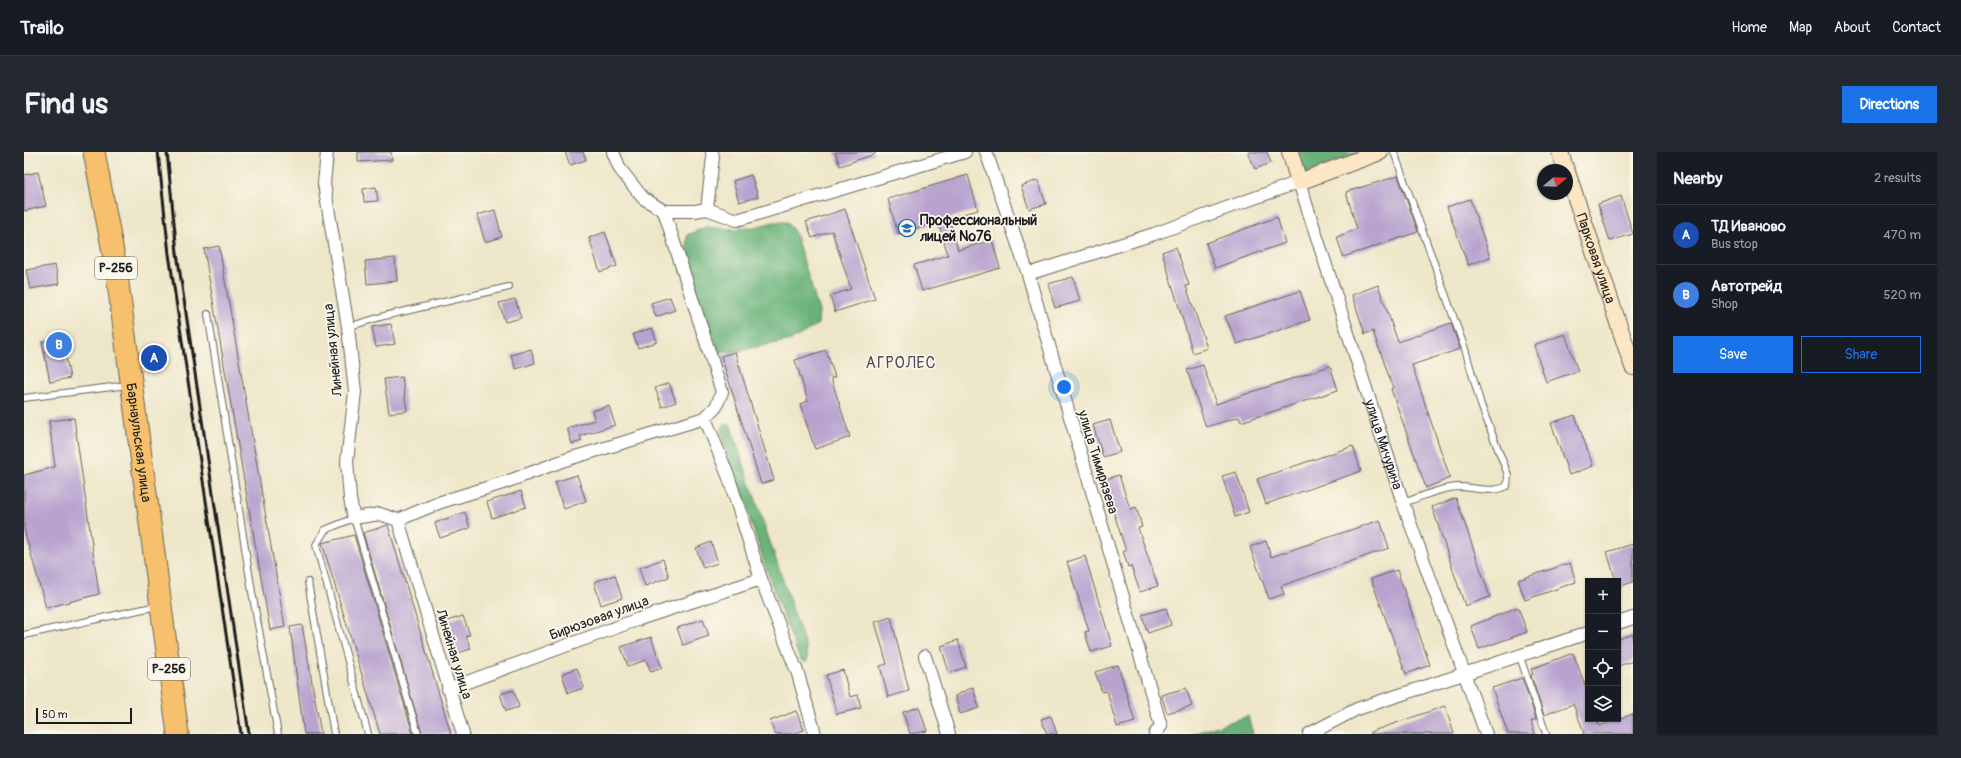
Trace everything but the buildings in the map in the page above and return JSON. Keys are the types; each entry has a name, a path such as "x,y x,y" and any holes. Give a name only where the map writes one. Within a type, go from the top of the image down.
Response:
{"highway":[{"name":"Барнаульская улица","path":"94,152 116,268 178,734"}],"street":[{"name":"Линейная улица","path":"327,152 324,184 348,327 355,392 347,461 350,499 354,518"},
{"path":"613,152 620,170 643,198 664,211 695,211 708,209 737,220 965,152"},
{"path":"708,209 713,158 712,152"},
{"name":"улица Тимирязева","path":"986,152 1028,274 1161,726 1155,734"},
{"name":"улица Мичурина","path":"1290,152 1403,503 1486,734"},
{"path":"1028,274 1154,234 1380,152"},
{"name":"Парковая улица","path":"1560,152 1564,164"},
{"name":"Парковая улица","path":"1573,189 1633,367"},
{"path":"354,518 380,514 398,520 440,502 506,482 565,460 705,418 716,407 722,392 664,211"},
{"path":"705,418 729,478 761,579 798,674 815,734"},
{"name":"Линейная улица","path":"398,520 448,689 463,734"},
{"name":"Бирюзовая улица","path":"448,689 639,619 761,579"},
{"path":"1621,622 1633,618"},
{"path":"1309,734 1357,709 1520,657 1585,634"},
{"path":"925,656 949,734"}],"lane":[{"path":"1394,152 1465,349 1480,405 1508,475 1507,486 1498,490 1458,488 1435,491 1403,503"},
{"path":"348,327 384,316 509,287"},
{"path":"208,314 251,584 278,734"},
{"path":"24,398 131,385"},
{"path":"368,734 316,545 325,530 354,518 418,734"},
{"path":"308,582 334,734"},
{"path":"24,635 160,605"},
{"path":"1520,657 1546,734"}],"green space":[{"path":"1285,152 1361,152 1294,178"},
{"path":"774,222 787,222 795,233 819,311 818,324 792,340 732,352 719,352 693,279 689,264 687,235 706,227 727,229 750,228"},
{"path":"730,424 806,648 808,658 806,662 802,661 799,657 777,600 721,434 723,425"},
{"path":"1248,716 1253,734 1193,734"}],"railway":[{"path":"158,152 169,254 241,734"},
{"path":"167,152 177,253 249,734"}],"place":[{"name":"Профессиональный лицей №76","path":"907,228"},
{"name":"Автотрейд","path":"59,345"},
{"name":"ТД Иваново","path":"154,358"}],"district":[{"name":"АГРОЛЕС","path":"901,363"}]}
